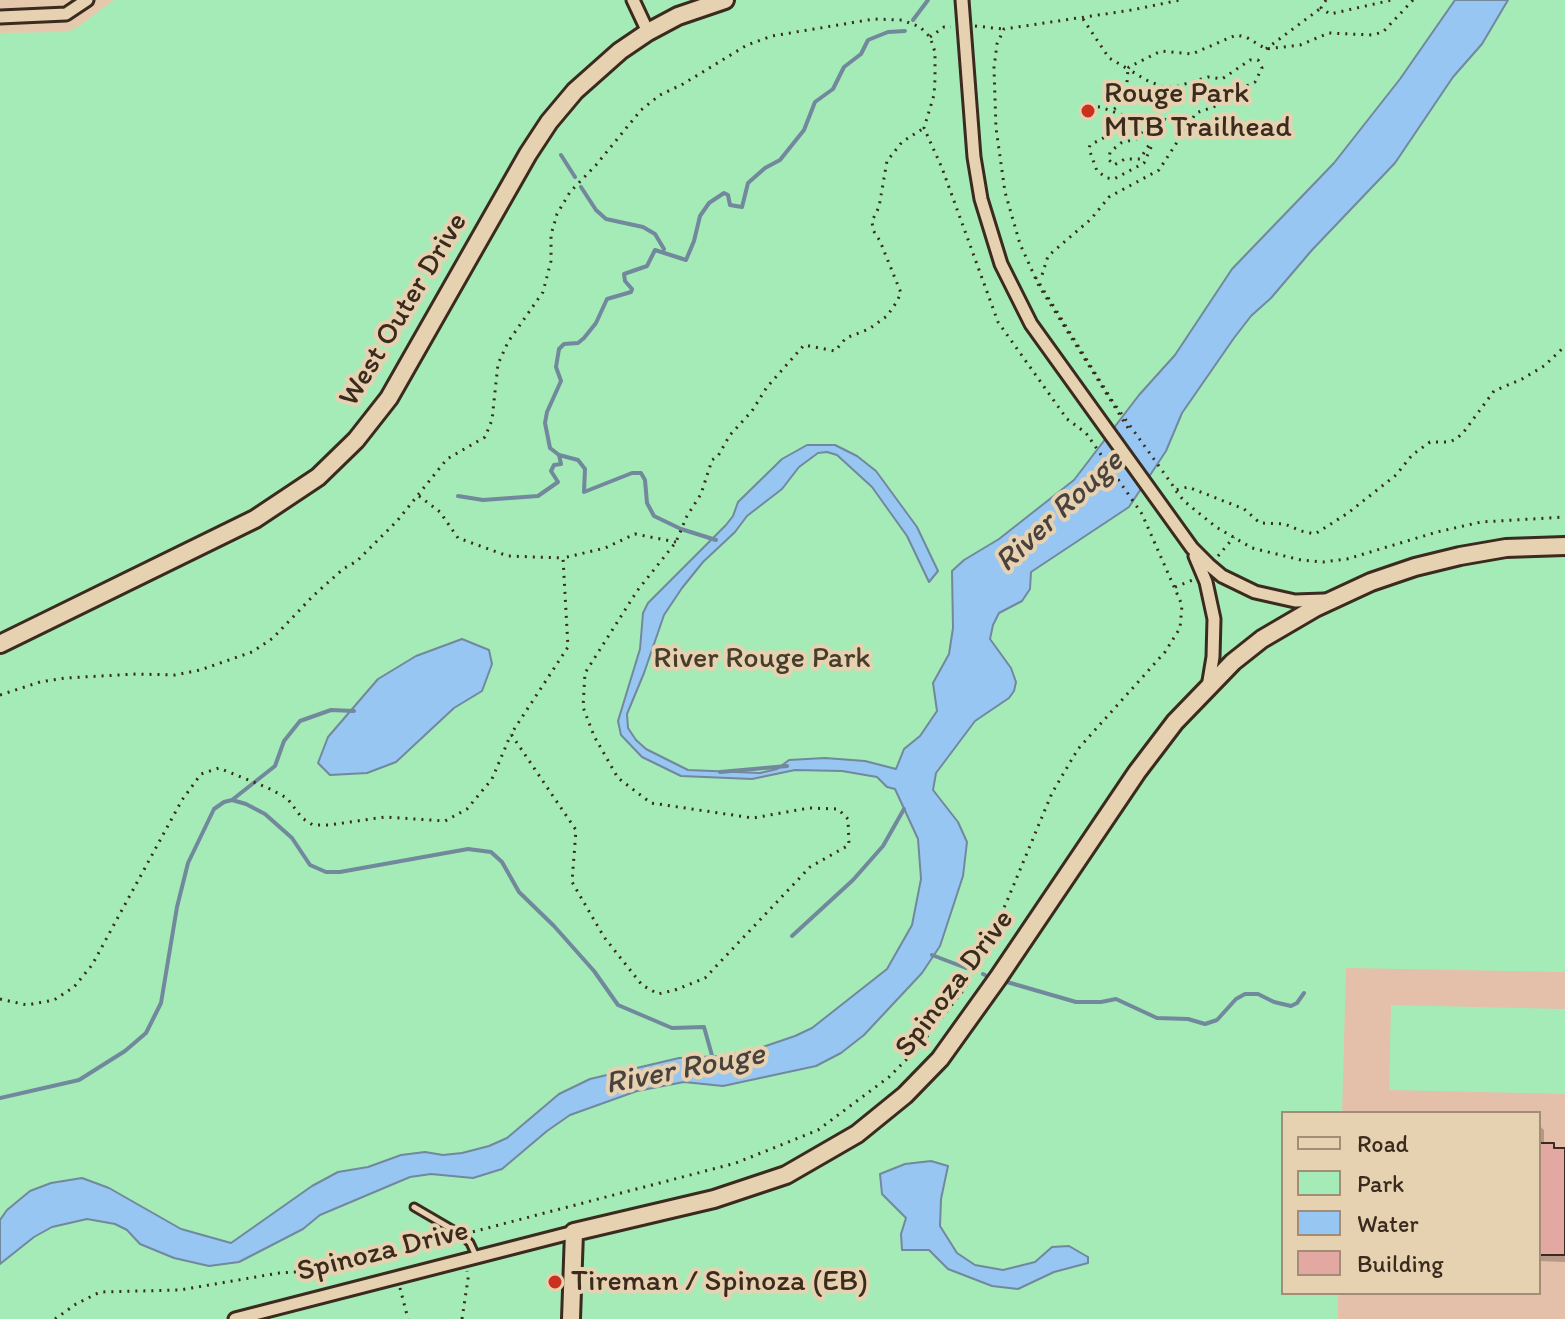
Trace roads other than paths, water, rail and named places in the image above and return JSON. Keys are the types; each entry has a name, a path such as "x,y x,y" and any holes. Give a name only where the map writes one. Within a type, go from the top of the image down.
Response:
{"street":[{"path":"0,17 66,14 87,0"},
{"path":"633,0 648,32"},
{"name":"West Outer Drive","path":"0,644 255,519 288,500 341,457 389,398 549,122 596,70 648,32 678,16 725,0"},
{"path":"962,0 974,157 981,199 992,240 1011,287 1031,324 1192,548 1222,576 1255,592 1295,601 1337,599"},
{"name":"Spinoza Drive","path":"235,1319 714,1199 786,1175 857,1134 905,1095 940,1059 1137,772 1175,722 1207,687 1262,639 1293,620 1400,572 1506,548 1565,546"},
{"path":"1192,548 1206,582 1214,619 1213,657 1207,687"},
{"path":"571,1319 574,1232"}],"lane":[{"path":"414,1207 462,1235 470,1243 470,1258"}],"water":[{"name":"River Rouge","path":"1455,0 1508,0 1482,44 1453,77 1395,163 1234,338 1182,413 1166,451 1129,507 1031,572 1030,589 1022,601 999,613 990,639 1011,668 1016,682 1014,691 1009,698 975,721 936,773 933,790 958,822 967,842 963,876 940,946 922,973 864,1035 841,1053 816,1066 723,1086 684,1082 637,1091 570,1115 502,1169 473,1178 431,1174 410,1177 320,1215 303,1229 239,1262 209,1266 174,1258 140,1244 127,1230 115,1224 87,1219 52,1227 0,1264 0,1220 30,1191 51,1183 82,1178 109,1188 181,1229 231,1243 312,1186 338,1172 368,1167 401,1155 425,1152 443,1155 489,1146 507,1138 559,1094 590,1079 679,1058 751,1051 795,1036 812,1028 887,969 912,925 921,879 918,839 895,789 887,787 877,777 842,771 795,770 752,779 681,776 642,757 621,735 618,721 640,649 643,613 648,603 726,525 738,502 782,459 807,445 835,445 857,456 876,471 917,527 938,571 929,582 907,536 872,487 837,455 818,453 799,467 782,489 747,516 682,588 664,615 627,714 628,728 646,749 688,770 760,773 777,769 789,760 825,758 865,761 896,769 904,749 920,736 937,711 933,683 949,654 953,628 952,571 999,539 1074,480 1139,395 1175,355 1232,269 1334,163 1400,79"},
{"path":"462,639 489,650 492,664 482,691 454,708 396,762 367,773 330,775 318,763 328,737 378,679 416,656"},
{"path":"931,1161 948,1166 941,1199 940,1226 957,1253 975,1265 1003,1270 1035,1262 1052,1247 1069,1246 1088,1257 1088,1263 1054,1272 1018,1289 992,1286 948,1269 929,1250 902,1250 901,1234 906,1218 882,1194 880,1174 905,1164"}],"waterway":[{"path":"913,20 928,0"},
{"path":"716,540 654,516 647,503 645,480 641,473 632,473 584,492 585,469 578,460 559,455 550,448 545,423 561,381 556,367 559,349 564,344 578,343 584,338 596,323 607,299 631,292 624,274 647,266 655,250 686,260 700,216 709,203 724,193 728,195 730,205 742,207 748,183 780,160 804,130 815,102 833,89 844,67 861,54 868,40 888,32 905,31"},
{"path":"561,155 575,177"},
{"path":"581,187 606,219 643,227 655,234 664,249"},
{"path":"458,496 483,500 538,496 558,482 551,471 554,465 561,464 559,455"},
{"path":"232,800 275,766 284,741 300,721 331,710 354,711"},
{"path":"720,772 787,766"},
{"name":"River Rouge","path":"0,1098 79,1080 125,1051 146,1033 161,1003 177,907 188,863 214,809 232,800 265,814 292,838 310,865 326,872 468,849 491,852 502,862 519,892 594,971 618,1005 672,1028 704,1027 713,1059"},
{"path":"792,936 853,880 883,846 904,809"},
{"path":"932,955 966,968"},
{"path":"1000,980 1076,1002 1116,999 1157,1018 1188,1019 1205,1024 1217,1020 1236,999 1245,994 1258,994 1291,1006 1304,993"}],"place":[{"name":"Rouge Park MTB Trailhead","path":"1088,111"},
{"name":"Tireman / Spinoza (EB)","path":"555,1282"}],"park label":[{"name":"River Rouge Park","path":"762,659"}]}
